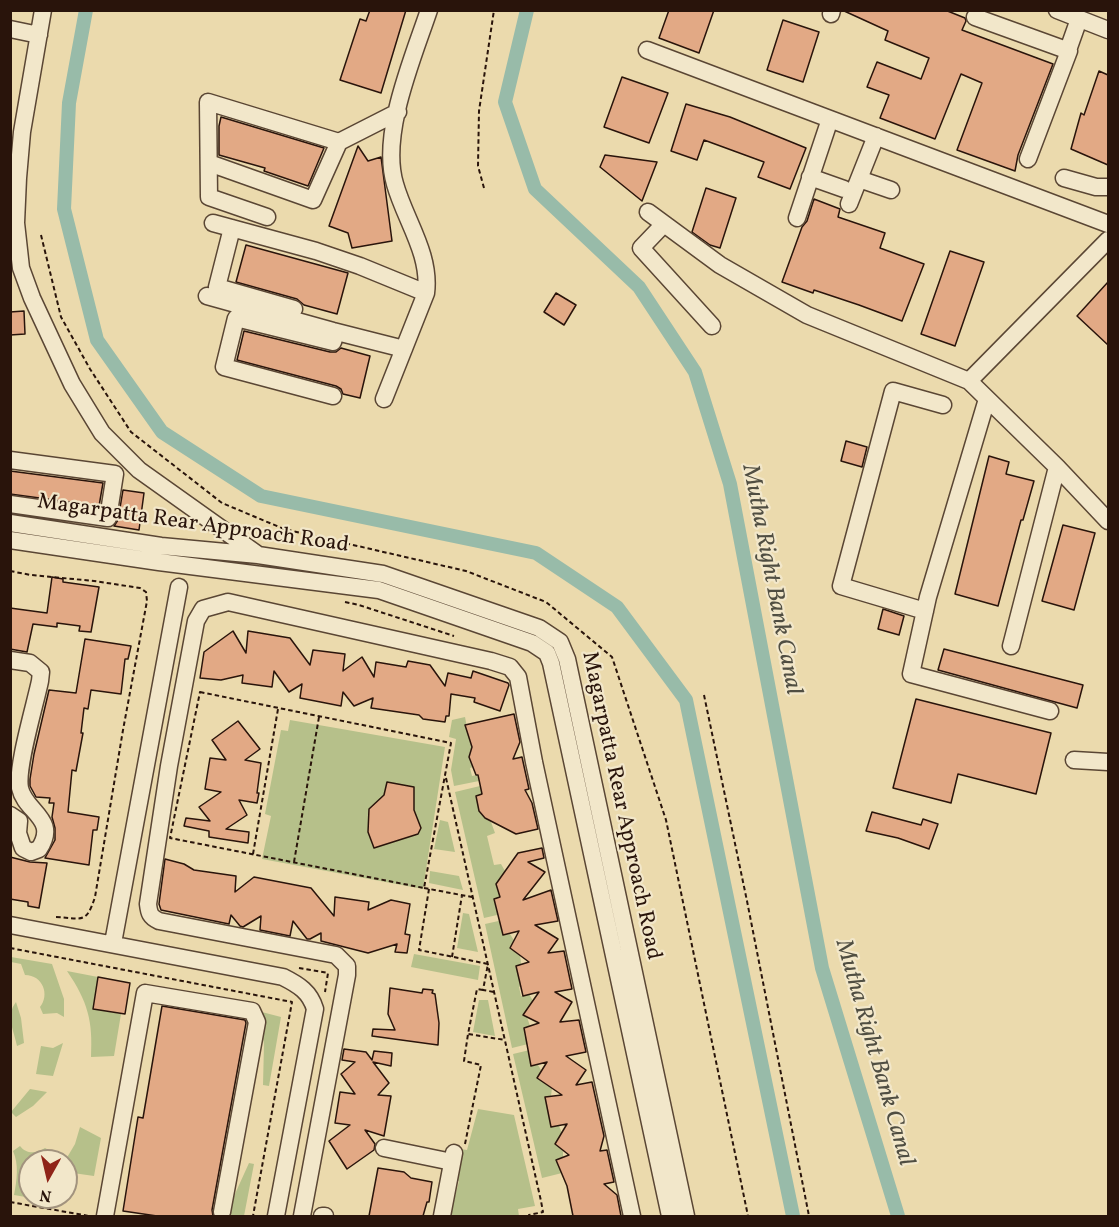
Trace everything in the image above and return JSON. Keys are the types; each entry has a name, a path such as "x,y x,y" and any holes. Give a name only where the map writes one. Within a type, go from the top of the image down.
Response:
{"street":[{"path":"43,10 22,132 16,223 21,268 32,298 72,384 102,433 139,470 258,555 274,575"},
{"path":"384,399 426,293 428,278 425,262 395,184 390,163 392,136 408,70 429,10"},
{"path":"1057,10 1108,30"},
{"path":"975,17 1068,50"},
{"path":"1028,159 1079,19"},
{"path":"10,28 39,35"},
{"path":"647,50 1108,224"},
{"path":"267,217 209,196 208,102 339,142"},
{"path":"209,163 314,200 339,142 398,112"},
{"path":"797,219 830,119"},
{"path":"810,177 846,197 859,179 876,136"},
{"path":"1064,178 1108,187"},
{"path":"859,179 891,190"},
{"path":"648,212 720,265 807,315 969,381 1057,467 1108,521"},
{"path":"213,223 316,250 426,293"},
{"path":"664,224 641,248 712,326"},
{"path":"232,228 217,287 306,312"},
{"path":"969,381 1108,240"},
{"path":"207,296 404,349"},
{"path":"333,396 224,367 236,318 333,342 336,332"},
{"path":"925,611 841,586 892,391 943,405"},
{"path":"987,399 925,611 911,674 1050,711"},
{"path":"10,460 115,474 108,518 10,504"},
{"path":"1011,646 1057,467"},
{"name":"Magarpatta Rear Approach Road","path":"10,523 161,546 258,555 383,574 539,628 560,642 567,659 686,1216"},
{"name":"Magarpatta Rear Approach Road","path":"10,540 379,590 532,643 547,653 552,663 669,1216"},
{"path":"113,943 179,587"},
{"path":"10,925 284,977 300,985 312,998 315,1009 277,1209 303,1211 348,975 347,966 336,955 159,921 152,918 148,904 169,766 196,621 203,609 228,602 416,643 510,667 518,677 534,762 632,1216"},
{"path":"10,660 30,663 40,672 20,776 22,794 45,824 43,843 39,849 31,852 23,848 18,833 19,821 10,815"},
{"path":"1074,760 1108,762"},
{"path":"145,762 169,766"},
{"path":"105,1216 145,993 252,1011 256,1022 222,1212"},
{"path":"384,1148 457,1153 442,1216"}],"path":[{"path":"484,188 478,166 479,111 494,10"},
{"path":"41,235 61,317 90,369 131,432 222,503 284,529 466,571 546,602 612,657 666,820 748,1216"},
{"path":"10,572 94,580 140,588 146,592 145,622 123,730 95,897 90,912 84,919 76,920"},
{"path":"336,600 359,605 459,638"},
{"path":"424,888 451,743 200,692 170,838 429,889 472,897"},
{"path":"704,695 809,1216"},
{"path":"253,854 278,708"},
{"path":"294,862 319,716"},
{"path":"445,775 543,1212 529,1216"},
{"path":"429,889 419,950 488,964"},
{"path":"452,957 462,895"},
{"path":"10,948 292,1002 253,1216"},
{"path":"483,990 488,964"},
{"path":"293,967 328,973 324,996"},
{"path":"457,1153 481,1065 464,1061 477,989 494,992"},
{"path":"468,1034 505,1040"},
{"path":"10,1202 89,1216"}],"green space":[{"path":"465,717 468,733 473,741 469,757 473,767 470,768 472,776 477,775 479,781 454,786 451,770 456,739 449,737 452,720"},
{"path":"290,720 445,747 423,889 262,859 271,816 265,814 281,730 288,731"},
{"path":"480,786 482,794 476,796 478,805 481,807 481,814 491,822 495,833 487,836 494,865 501,864 505,871 510,912 484,918 455,792"},
{"path":"440,820 448,822 455,852 434,849"},
{"path":"430,871 459,876 463,890 429,883"},
{"path":"463,913 469,914 478,952 457,948"},
{"path":"512,918 501,927 503,935 510,934 519,952 521,964 516,967 518,975 526,985 519,987 521,996 529,994 533,1001 524,1015 530,1026 524,1029 525,1038 531,1036 532,1043 512,1048 485,924"},
{"path":"414,954 480,966 478,980 411,967"},
{"path":"11,957 52,964 64,999 64,1017 57,1013 43,1014 40,1007 44,997 43,987 36,978 25,975 21,964 11,962"},
{"path":"67,971 98,977 93,1009 121,1014 114,1056 91,1057 88,1012 80,992"},
{"path":"479,1000 488,1000 495,1036 473,1032"},
{"path":"16,1002 21,1018 24,1043 17,1046 11,1018"},
{"path":"258,1011 281,1017 269,1086 263,1085 264,1044"},
{"path":"63,1043 53,1076 36,1074 41,1046 53,1048"},
{"path":"534,1049 536,1056 529,1058 531,1066 538,1065 552,1088 551,1096 545,1097 551,1127 559,1126 562,1133 555,1144 563,1151 563,1157 557,1160 566,1172 542,1178 513,1054"},
{"path":"30,1089 47,1092 33,1106 16,1117 11,1112"},
{"path":"478,1109 514,1115 535,1206 518,1209 519,1216 450,1216 459,1181 454,1180 460,1149 467,1150"},
{"path":"80,1127 101,1138 94,1176 78,1174 78,1149 72,1149"},
{"path":"20,1146 24,1149 18,1149 18,1196 14,1195 17,1172 13,1151"},
{"path":"249,1163 254,1164 244,1216 225,1216"}],"building":[{"path":"370,10 406,10 381,93 340,80 360,19 366,21"},
{"path":"669,10 714,10 699,53 659,38"},
{"path":"842,10 945,10 965,18 962,30 1053,64 1018,155 1015,171 957,150 982,83 961,74 935,139 880,118 889,95 867,87 877,62 921,79 929,58 885,40 888,31"},
{"path":"783,20 819,32 803,82 767,70"},
{"path":"1099,71 1108,75 1108,165 1071,149 1081,113 1084,115"},
{"path":"622,77 668,93 649,143 604,127"},
{"path":"686,104 730,117 806,148 790,189 758,177 764,162 704,140 697,160 671,151"},
{"path":"221,117 324,148 308,186 264,171 265,168 219,155"},
{"path":"358,146 368,161 381,157 392,241 352,248 348,233 329,226"},
{"path":"605,155 657,162 642,201 600,167"},
{"path":"706,188 736,198 720,248 710,245 692,232"},
{"path":"814,199 840,209 838,217 885,233 880,248 924,264 902,321 814,290 813,293 782,282"},
{"path":"246,245 348,273 337,314 304,305 297,299 236,282"},
{"path":"950,251 984,262 955,346 921,334"},
{"path":"1108,282 1108,345 1077,316"},
{"path":"556,293 576,305 564,325 544,312"},
{"path":"24,311 25,334 10,335 10,312"},
{"path":"244,331 330,352 336,352 341,348 370,356 360,398 343,394 336,386 237,360"},
{"path":"846,441 867,447 862,467 841,461"},
{"path":"989,456 1009,462 1006,474 1034,481 998,606 955,594"},
{"path":"10,471 103,483 99,506 10,494"},
{"path":"123,490 144,493 139,530 114,526 118,520"},
{"path":"1063,525 1095,533 1074,610 1042,601"},
{"path":"52,577 63,579 63,582 99,587 91,632 79,631 80,626 57,623 57,627 33,624 27,652 10,649 10,608 47,613"},
{"path":"883,609 904,616 899,635 878,629"},
{"path":"233,631 246,653 248,631 290,638 310,665 313,650 345,654 343,671 362,657 374,677 376,662 406,667 408,661 430,665 445,686 448,673 471,678 473,671 509,685 500,711 474,702 475,698 451,694 449,716 446,716 445,722 423,719 419,715 371,708 373,698 354,706 343,692 341,706 300,698 302,684 289,692 274,671 272,687 242,683 243,675 221,680 200,678 204,652"},
{"path":"85,639 131,646 128,659 125,659 121,694 91,690 88,709 84,708 81,733 83,733 76,771 72,770 68,812 99,817 97,830 93,830 89,865 45,858 55,840 52,817 54,803 49,803 50,798 36,797 30,786 34,754 49,690 76,693"},
{"path":"944,649 1083,685 1077,708 938,670"},
{"path":"916,699 1051,733 1036,794 958,774 951,803 893,788"},
{"path":"514,714 520,742 513,759 522,757 529,789 525,790 532,803 538,829 516,834 485,818 479,811 476,796 482,794 478,775 469,757 472,747 465,725"},
{"path":"238,721 260,749 245,760 261,763 257,793 259,793 257,803 239,800 247,815 226,829 249,832 248,843 209,837 209,831 184,826 186,818 210,821 199,807 221,792 205,789 210,758 226,760 212,740"},
{"path":"387,782 414,787 414,810 421,828 418,834 374,848 368,832 369,809 384,795"},
{"path":"872,812 921,825 923,819 938,824 929,849 898,838 866,831"},
{"path":"542,848 544,858 528,862 545,872 523,900 551,890 558,921 535,925 558,939 548,953 564,951 572,989 555,992 572,1002 560,1022 579,1020 586,1052 566,1056 586,1070 576,1085 592,1082 604,1136 600,1151 607,1150 614,1182 604,1184 617,1195 621,1216 573,1216 567,1186 556,1160 569,1155 555,1144 567,1124 551,1127 545,1097 562,1095 537,1078 547,1062 531,1066 524,1028 539,1023 523,1015 539,992 523,996 516,966 529,962 510,948 519,931 503,935 494,899 500,897 496,884 518,853"},
{"path":"10,857 47,863 39,908 28,906 28,902 10,899"},
{"path":"165,859 184,864 194,870 236,876 235,892 254,877 311,888 334,916 335,897 369,902 368,910 391,900 410,904 405,934 410,935 407,953 395,952 397,944 368,953 321,941 321,933 307,939 293,921 290,936 260,930 261,916 243,927 231,915 229,924 161,910 159,904"},
{"path":"98,977 130,983 125,1014 93,1009"},
{"path":"390,988 422,993 423,989 433,990 439,1023 438,1045 372,1036 373,1029 395,1030 388,1014"},
{"path":"162,1006 245,1020 246,1023 212,1210 213,1216 157,1216 123,1211 138,1117 143,1118"},
{"path":"344,1049 366,1052 372,1060 374,1051 392,1053 391,1066 373,1062 389,1083 378,1095 391,1096 384,1136 365,1130 375,1144 374,1150 347,1169 329,1141 350,1125 335,1123 340,1092 355,1094 341,1074 355,1062 342,1060"},
{"path":"378,1168 404,1172 411,1178 432,1182 429,1202 427,1202 423,1216 369,1216"}],"waterway":[{"path":"86,10 69,103 64,209 97,340 162,432 261,496 536,553 617,607 686,700 793,1216"},
{"name":"Mutha Right Bank Canal","path":"527,10 505,102 535,189 639,287 695,372 730,484 822,968 898,1216"}]}
